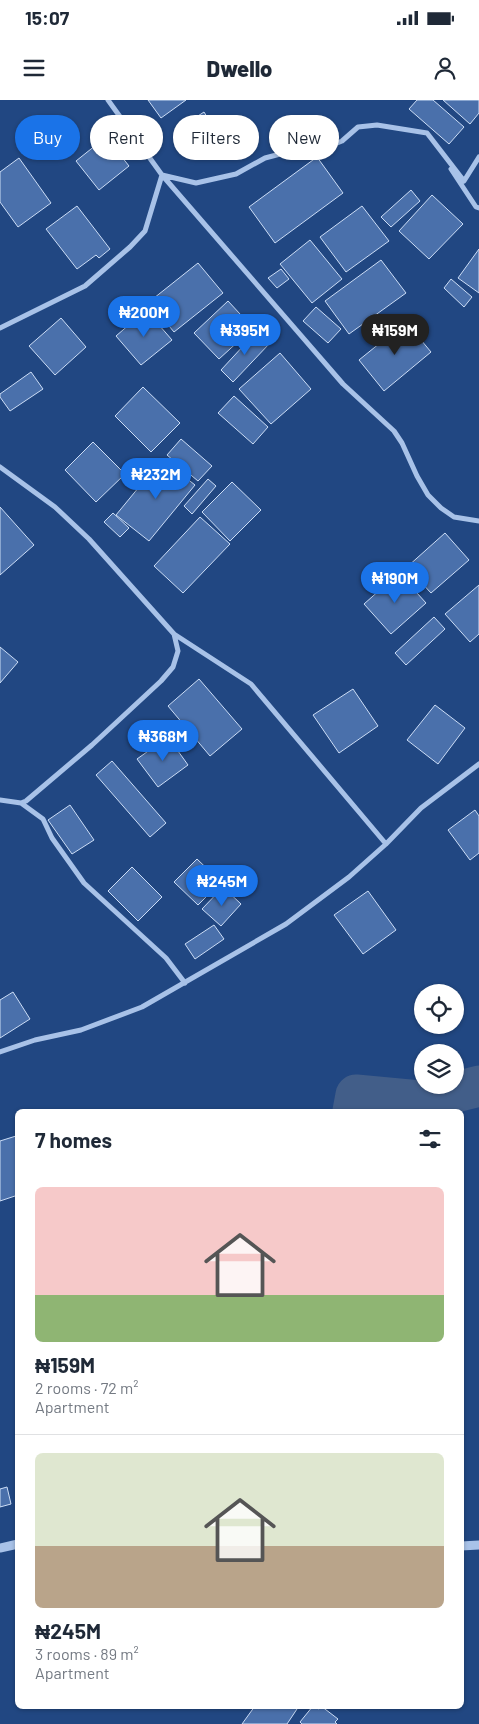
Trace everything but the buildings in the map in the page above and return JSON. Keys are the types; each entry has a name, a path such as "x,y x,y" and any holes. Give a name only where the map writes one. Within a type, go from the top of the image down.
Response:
{"street":[{"path":"108,100 162,175 343,384 394,431 402,443 416,476 428,495 441,508 454,517 479,521"},
{"path":"162,175 196,183 236,174 265,158 303,148 325,148 342,142 358,127 376,124 427,133 464,181 479,157"},
{"path":"427,133 476,207 479,208"},
{"path":"0,328 85,286 130,247 145,231 162,175"},
{"path":"0,467 55,507 75,526 174,634 251,684 386,844"},
{"path":"20,803 26,801 92,744 161,681 173,667 178,651 174,634"},
{"path":"0,1052 35,1040 81,1030 142,1007 286,924 349,877 386,844 421,808 479,764"},
{"path":"0,800 20,803 43,819 52,838 84,883 166,958 186,983"},
{"path":"0,1548 15,1545"},
{"path":"464,1546 479,1545"}],"waterway":[{"path":"353,1109 356,1095 420,1101 479,1086"}]}
